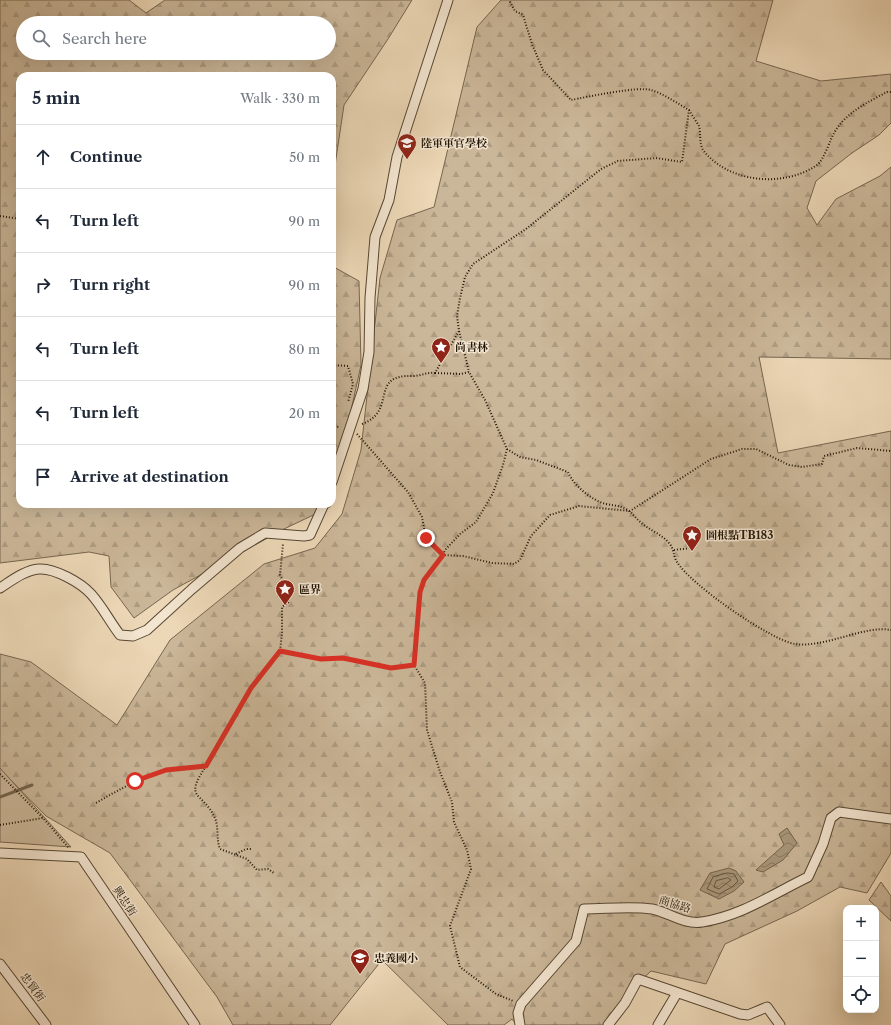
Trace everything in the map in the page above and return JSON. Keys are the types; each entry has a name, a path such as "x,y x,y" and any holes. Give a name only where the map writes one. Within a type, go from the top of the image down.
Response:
{"street":[{"path":"336,470 363,389 369,352 370,298 375,237 389,200 397,157 448,0"},
{"path":"0,588 28,572 40,569 58,573 77,583 92,595 120,635 133,636 147,630 240,548 264,533 310,535 322,508"},
{"name":"商協路","path":"521,1004 576,941 584,909 654,909 679,919 700,923 741,912 767,900 776,892 808,877 823,844 831,818 839,812 891,819"},
{"name":"興忠街","path":"0,853 81,856 195,1025"},
{"name":"忠貿街","path":"0,964 46,1025"},
{"path":"608,1025 625,1004 638,979 740,1014 748,1015 767,1007 780,1025"},
{"path":"658,1025 677,993"},
{"path":"520,1025 518,1013 521,1004"}],"path":[{"path":"509,0 515,11 523,15 532,44 543,70 571,100 613,92 650,89 674,100 689,110 699,126 702,148 713,161 739,174 761,180 800,174 818,164 835,131 860,106 887,92 891,92"},
{"path":"689,110 682,162 656,158 618,161 601,169 526,229 473,264 465,277 457,316 469,372 485,400 507,450 520,457 536,460 568,472 573,482 592,498 605,504 622,506 630,511 643,525 664,538 674,550 676,561 717,599 752,624 782,639 796,644 826,642 877,630 890,629"},
{"path":"0,216 16,218"},
{"path":"435,373 459,331"},
{"path":"336,366 348,366 353,384 347,406"},
{"path":"469,372 461,374 429,373 414,376 407,375 394,379 389,382 384,392 383,403 378,415 367,422 350,428 408,492 422,518 426,538 443,555 463,556 492,563 514,564 520,560 531,536 550,514 579,506 630,511 711,459 742,449 756,449 789,465 802,467 822,464 824,456 858,448 891,451"},
{"path":"507,450 493,493 476,522 460,534 446,549 424,580 420,592 414,665 425,683 427,730 452,802 454,822 468,850 472,869 450,926 460,967 496,994 521,1004"},
{"path":"274,873 268,869 257,870 253,868 250,862 236,854 228,853 220,849 217,841 215,820 212,813 195,794 194,788 197,780 251,688 280,651 282,607 289,602 289,593 280,575 284,535"},
{"path":"674,550 690,548"},
{"path":"280,651 321,659 343,658 391,668 414,665"},
{"path":"96,803 135,781 166,770 206,766"},
{"path":"0,774 43,818 70,849"},
{"path":"0,781 5,779"},
{"path":"0,825 43,818"},
{"path":"236,854 246,849 252,849"}],"green space":[{"path":"0,0 129,0 146,13 165,0 412,0 344,105 336,158 336,72 16,72 16,508 328,508 284,529 173,590 134,618 111,587 109,556 89,552 0,563"},
{"path":"501,0 773,0 756,61 821,81 891,74 891,123 879,135 852,153 816,181 807,208 817,225 836,199 880,176 891,167 891,359 759,357 778,453 891,431 891,853 867,893 840,887 797,911 725,944 706,984 651,971 627,994 612,1025 517,1025 512,1019 504,1025 448,1025 382,960 330,1025 233,1025 217,997 110,853 46,816 0,769 0,654 31,662 117,725 170,640 264,564 315,548 342,514 361,450 380,278 397,220 434,207 477,27"},
{"path":"336,268 359,281 361,365 336,479"},
{"path":"0,768 71,847 0,842"},
{"path":"881,882 891,896 891,921 879,910 879,905 874,905 869,900"}],"water":[{"path":"787,828 797,843 783,860 763,872 756,870 784,845 779,834"},
{"path":"729,868 736,871 744,882 734,891 719,899 700,890 710,873"}],"waterway":[{"path":"0,797 32,785"}],"place":[{"name":"陸軍軍官學校","path":"407,160"},
{"name":"尚書林","path":"441,364"},
{"name":"圖根點TB183","path":"692,552"},
{"name":"區界","path":"285,606"},
{"name":"忠義國小","path":"360,975"}],"route":[{"path":"135,781 166,770 206,766 251,688 280,651 321,659 343,658 391,668 403,666 408,667 414,665 420,592 424,580 443,555 426,538"}]}
